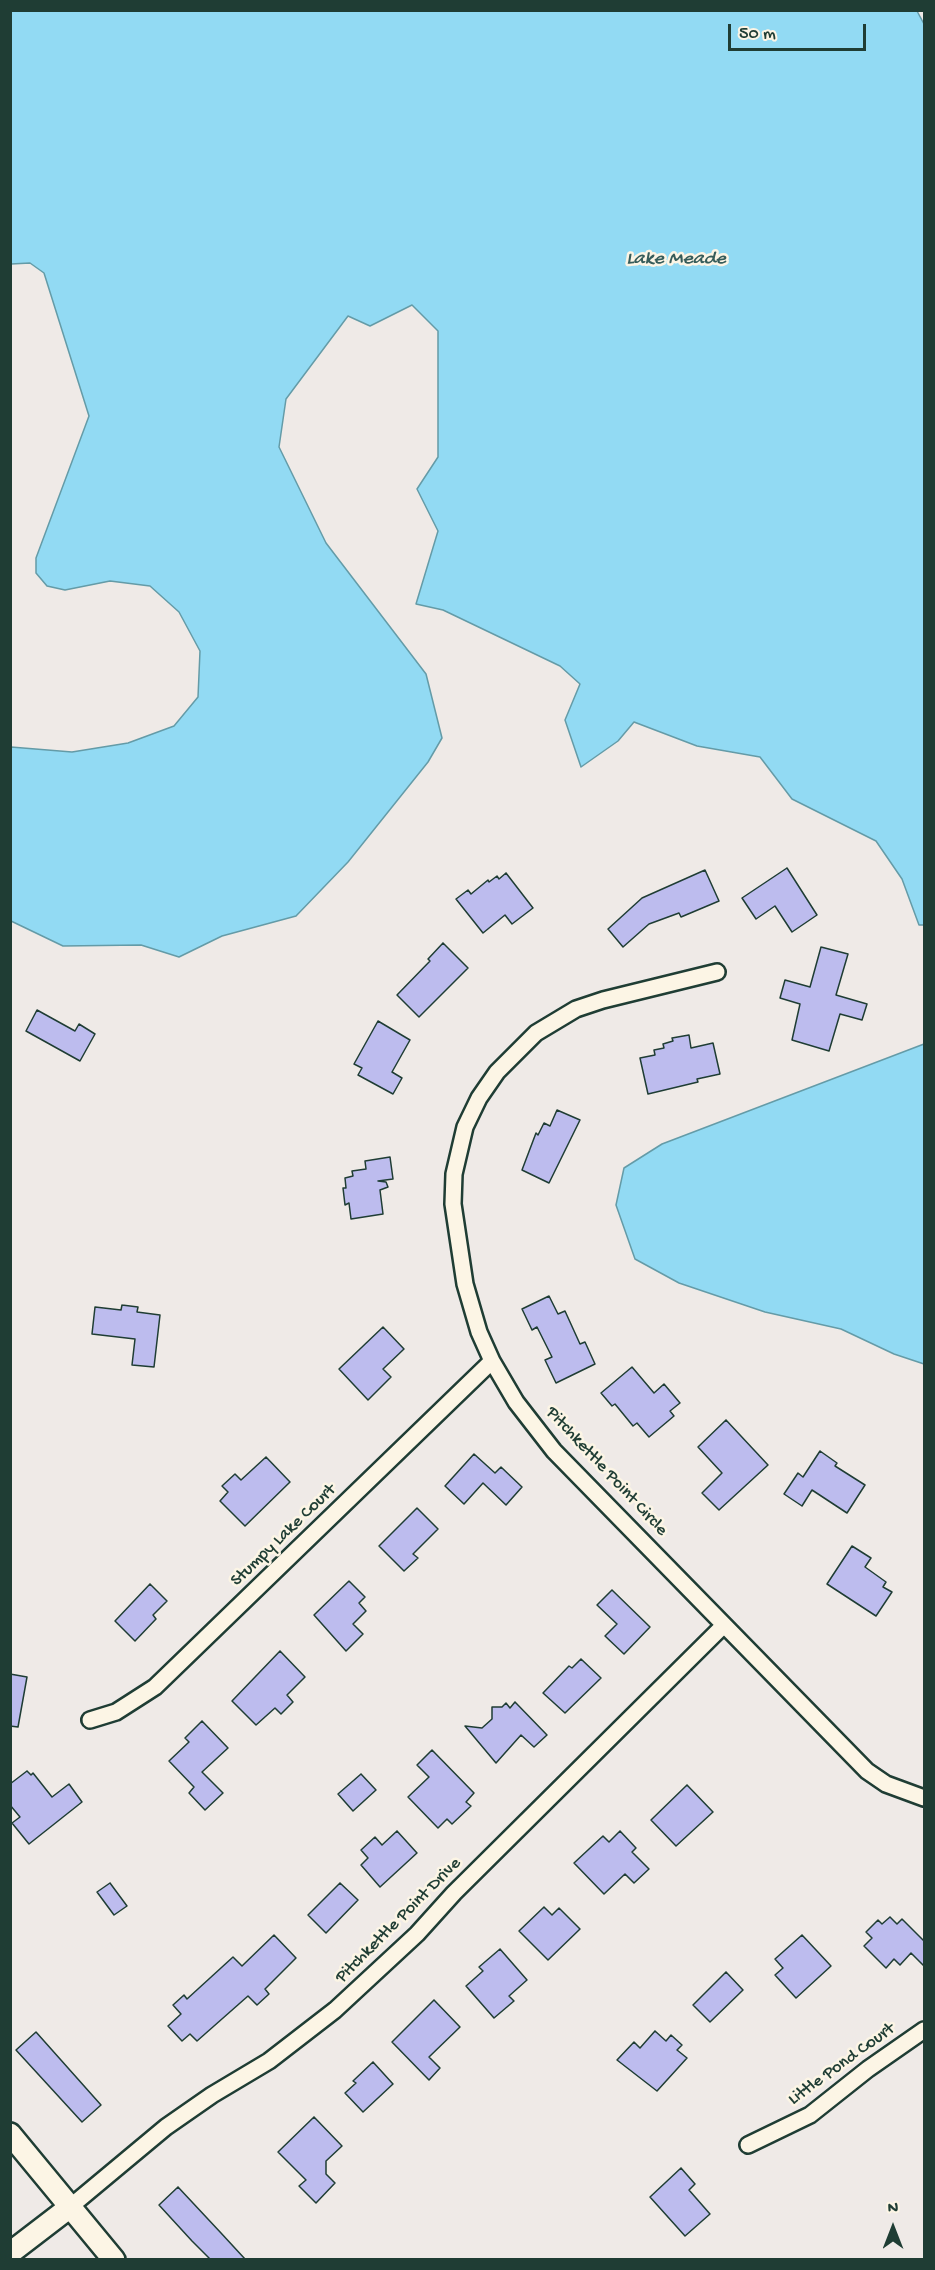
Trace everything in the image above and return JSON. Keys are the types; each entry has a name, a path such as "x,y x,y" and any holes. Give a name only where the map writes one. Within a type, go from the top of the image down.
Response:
{"main road":[{"path":"10,2134 114,2259"},
{"path":"10,2253 70,2207"}],"street":[{"name":"Pitchkettle Point Circle","path":"717,972 603,1000 555,1020 514,1053 479,1098 459,1145 454,1174 453,1204 465,1284 479,1332 492,1360 516,1402 554,1451 867,1771 886,1784 924,1798"},
{"name":"Stumpy Lake Court","path":"90,1720 116,1712 155,1687 492,1360"},
{"name":"Pitchkettle Point Drive","path":"70,2207 166,2127 212,2095 269,2061 335,2010 417,1934 454,1893 724,1625"},
{"name":"Little Pond Court","path":"748,2145 810,2115 868,2069 924,2030"}],"water":[{"name":"Lake Meade","path":"11,10 917,11 924,24 924,925 919,925 902,879 876,841 792,799 760,757 697,746 634,722 618,741 581,767 565,720 580,684 560,666 443,610 416,604 438,531 417,489 438,457 438,331 412,305 370,326 348,316 286,399 279,447 326,543 426,674 442,738 428,762 348,862 296,916 222,936 179,957 141,945 63,946 11,921 11,747 72,752 128,743 174,726 198,697 200,651 179,612 150,586 110,581 65,590 47,586 36,573 36,558 89,416 44,273 30,263 11,264"},
{"path":"924,1044 924,1364 894,1354 841,1329 765,1312 679,1283 635,1259 616,1205 624,1168 662,1144"}],"building":[{"path":"787,868 817,915 792,932 775,906 756,919 742,898"},
{"path":"705,870 719,901 681,917 679,913 649,924 623,947 608,929 642,898"},
{"path":"506,873 533,908 512,924 505,915 483,933 456,899 468,890 471,894 488,880 489,882 497,876 499,879"},
{"path":"443,943 468,968 419,1017 397,995 430,961 428,959"},
{"path":"821,947 848,954 836,995 867,1004 862,1020 840,1014 829,1051 792,1040 800,1004 780,998 785,980 810,987"},
{"path":"37,1010 75,1031 79,1024 95,1034 80,1061 26,1031"},
{"path":"378,1021 410,1040 392,1072 402,1078 393,1094 358,1075 362,1068 354,1064"},
{"path":"689,1035 691,1048 713,1043 720,1074 697,1079 698,1082 648,1094 640,1058 655,1055 654,1050 664,1048 663,1044 673,1041 672,1038"},
{"path":"557,1110 580,1120 549,1183 522,1170 536,1133 538,1135 544,1123 550,1126"},
{"path":"390,1157 393,1179 378,1181 386,1182 388,1187 380,1190 383,1214 351,1219 349,1203 345,1205 343,1188 346,1188 345,1178 353,1176 352,1171 366,1169 365,1161"},
{"path":"549,1296 558,1314 565,1311 580,1344 585,1342 595,1364 556,1383 545,1360 552,1357 537,1327 532,1330 522,1309"},
{"path":"122,1305 138,1307 137,1312 160,1315 154,1367 132,1365 135,1339 92,1334 95,1307 121,1310"},
{"path":"383,1327 404,1349 383,1369 391,1377 368,1400 339,1369"},
{"path":"632,1367 654,1393 664,1384 680,1403 670,1411 674,1416 649,1437 637,1423 633,1426 615,1404 612,1406 601,1393"},
{"path":"726,1420 768,1465 719,1510 702,1493 722,1473 698,1447"},
{"path":"820,1451 837,1463 835,1466 865,1485 847,1513 812,1490 802,1506 784,1494 798,1473 803,1477"},
{"path":"474,1454 495,1473 501,1467 522,1487 506,1505 483,1483 464,1504 445,1486"},
{"path":"266,1457 290,1482 245,1526 220,1501 228,1492 222,1486 235,1474 241,1480"},
{"path":"417,1508 438,1529 413,1554 418,1558 404,1571 379,1546"},
{"path":"852,1546 871,1558 865,1567 886,1582 883,1587 892,1592 876,1616 827,1584"},
{"path":"349,1581 365,1597 359,1603 366,1611 353,1624 363,1634 346,1651 314,1615"},
{"path":"150,1584 167,1601 153,1615 156,1619 135,1641 115,1621"},
{"path":"612,1590 650,1627 624,1654 605,1636 617,1624 597,1605"},
{"path":"280,1651 305,1677 287,1695 293,1702 281,1714 275,1708 256,1725 232,1701"},
{"path":"581,1659 601,1678 565,1713 543,1693 569,1666 572,1668"},
{"path":"10,1674 27,1677 18,1727 10,1726"},
{"path":"515,1702 547,1735 534,1747 521,1735 496,1763 465,1726 482,1728 492,1719 492,1707 502,1707 506,1703 510,1708"},
{"path":"202,1721 228,1748 202,1772 223,1793 205,1810 189,1793 194,1787 169,1761 189,1742 185,1738"},
{"path":"432,1750 474,1793 466,1802 471,1806 452,1824 447,1819 438,1828 408,1797 429,1777 417,1765"},
{"path":"27,1771 31,1775 33,1773 52,1797 69,1784 82,1802 29,1844 12,1823 20,1817 10,1805 10,1784"},
{"path":"361,1774 376,1790 353,1811 338,1794"},
{"path":"687,1785 713,1812 676,1846 651,1820"},
{"path":"397,1831 417,1853 380,1887 361,1865 368,1858 361,1850 375,1837 382,1845"},
{"path":"620,1831 636,1848 632,1852 649,1869 634,1883 625,1874 604,1894 574,1863 603,1836 609,1842"},
{"path":"110,1883 127,1906 114,1915 97,1892"},
{"path":"340,1883 358,1900 326,1933 308,1915"},
{"path":"544,1907 552,1915 559,1908 580,1929 548,1960 519,1931"},
{"path":"890,1917 897,1924 902,1919 924,1941 924,1966 911,1953 900,1965 894,1959 886,1968 864,1946 872,1938 866,1932 878,1920 882,1924"},
{"path":"274,1935 296,1958 265,1989 269,1994 257,2005 248,1996 197,2041 190,2034 182,2041 168,2026 181,2014 173,2005 184,1995 187,1999 233,1957 242,1966"},
{"path":"802,1935 831,1966 796,1998 775,1975 783,1968 775,1959"},
{"path":"500,1949 527,1980 509,1996 514,2001 494,2018 466,1986 483,1971 479,1967"},
{"path":"726,1972 743,1990 710,2022 693,2005"},
{"path":"434,2000 460,2027 429,2057 440,2068 429,2080 392,2042"},
{"path":"655,2031 666,2041 671,2035 682,2045 677,2050 687,2058 657,2091 617,2060 634,2042 640,2048"},
{"path":"36,2032 101,2105 82,2122 16,2050"},
{"path":"373,2062 393,2084 363,2112 345,2093 356,2083 353,2081"},
{"path":"314,2117 342,2146 326,2161 326,2174 335,2183 316,2203 299,2186 306,2180 278,2152"},
{"path":"681,2168 695,2184 689,2190 710,2214 685,2236 650,2197"},
{"path":"178,2187 245,2259 210,2259 192,2241 159,2205"}]}
